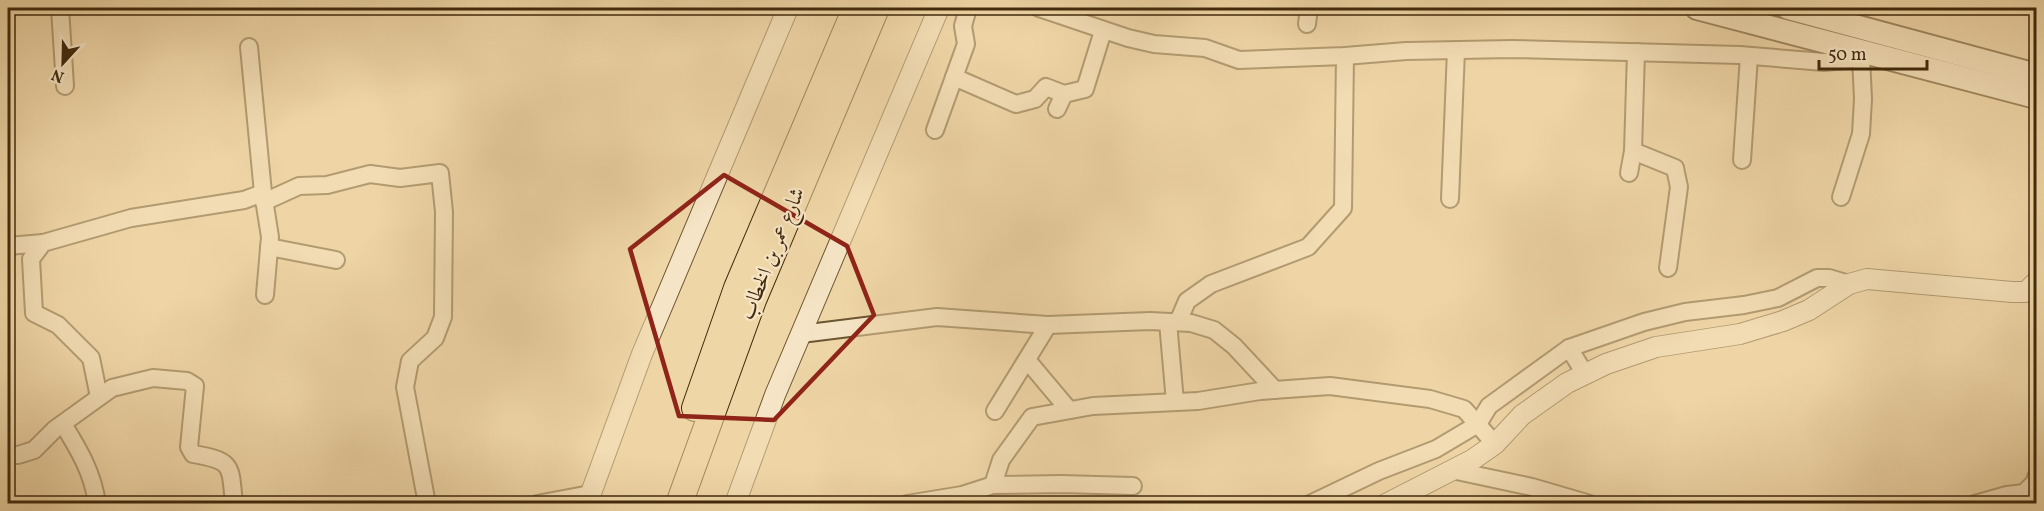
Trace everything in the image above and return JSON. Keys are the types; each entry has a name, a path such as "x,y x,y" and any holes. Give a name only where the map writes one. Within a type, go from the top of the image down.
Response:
{"main road":[{"name":"شارع عمر بن الخطاب","path":"661,504 737,288 856,8"},
{"name":"شارع عمر بن الخطاب","path":"679,504 757,290 876,8"},
{"path":"1697,8 1865,55 1940,60 2037,75"},
{"path":"1788,8 1828,12 1940,60 2037,97"}],"street":[{"path":"60,8 65,86"},
{"path":"537,504 589,499 642,354 788,8"},
{"path":"735,504 775,395 939,8"},
{"path":"935,130 966,44 963,26 968,8"},
{"path":"1047,9 1103,30 1154,44 1205,48 1239,60 1406,51 1512,49 1749,56 1824,62 1856,59 1865,55 1861,134 1841,197"},
{"path":"954,77 1016,104 1035,99 1046,87 1060,102 1084,89 1103,30"},
{"path":"249,47 263,197 270,237 266,295"},
{"path":"1450,199 1456,50"},
{"path":"1629,173 1634,151 1636,52"},
{"path":"1175,402 1173,322 1187,301 1211,284 1308,247 1342,208 1345,56"},
{"path":"1742,159 1749,56"},
{"path":"1634,151 1675,168 1679,187 1668,268"},
{"path":"8,246 43,243 131,218 263,197 299,186 327,185 370,174 400,178 440,173 444,212 443,317 435,338 410,361 405,387 427,504"},
{"path":"43,243 31,259 34,313 58,325 91,358 99,397"},
{"path":"269,247 336,260"},
{"path":"1310,504 1379,471 1436,449 1478,424 1489,406 1569,348 1644,322 1685,312 1744,305 1778,298 1817,278 1829,278 1849,284"},
{"path":"1386,504 1472,460 1496,444 1522,415 1567,383 1606,364 1656,347 1740,333 1783,321 1809,310 1849,284 1867,279 2012,292 2026,292 2037,282"},
{"path":"1707,339 1712,309"},
{"path":"801,334 937,317 1048,325 1191,323 1214,330 1234,345 1275,390"},
{"path":"995,411 1048,325"},
{"path":"1569,348 1585,374"},
{"path":"1027,360 1069,410"},
{"path":"8,455 18,455 34,450 55,429 112,388 153,378 187,381 195,386 189,447 193,454 225,462 231,471 234,504"},
{"path":"993,485 1002,460 1032,417 1092,406 1198,401 1275,390 1330,386 1430,399 1464,409 1496,444"},
{"path":"63,424 85,459 95,486 97,504"},
{"path":"1452,470 1532,487 1590,504"},
{"path":"1975,504 2024,493 2036,481"},
{"path":"907,504 962,495 993,485 1133,486"}],"highlighted area":[{"path":"724,175 847,246 874,315 774,420 679,416 630,249"}]}
